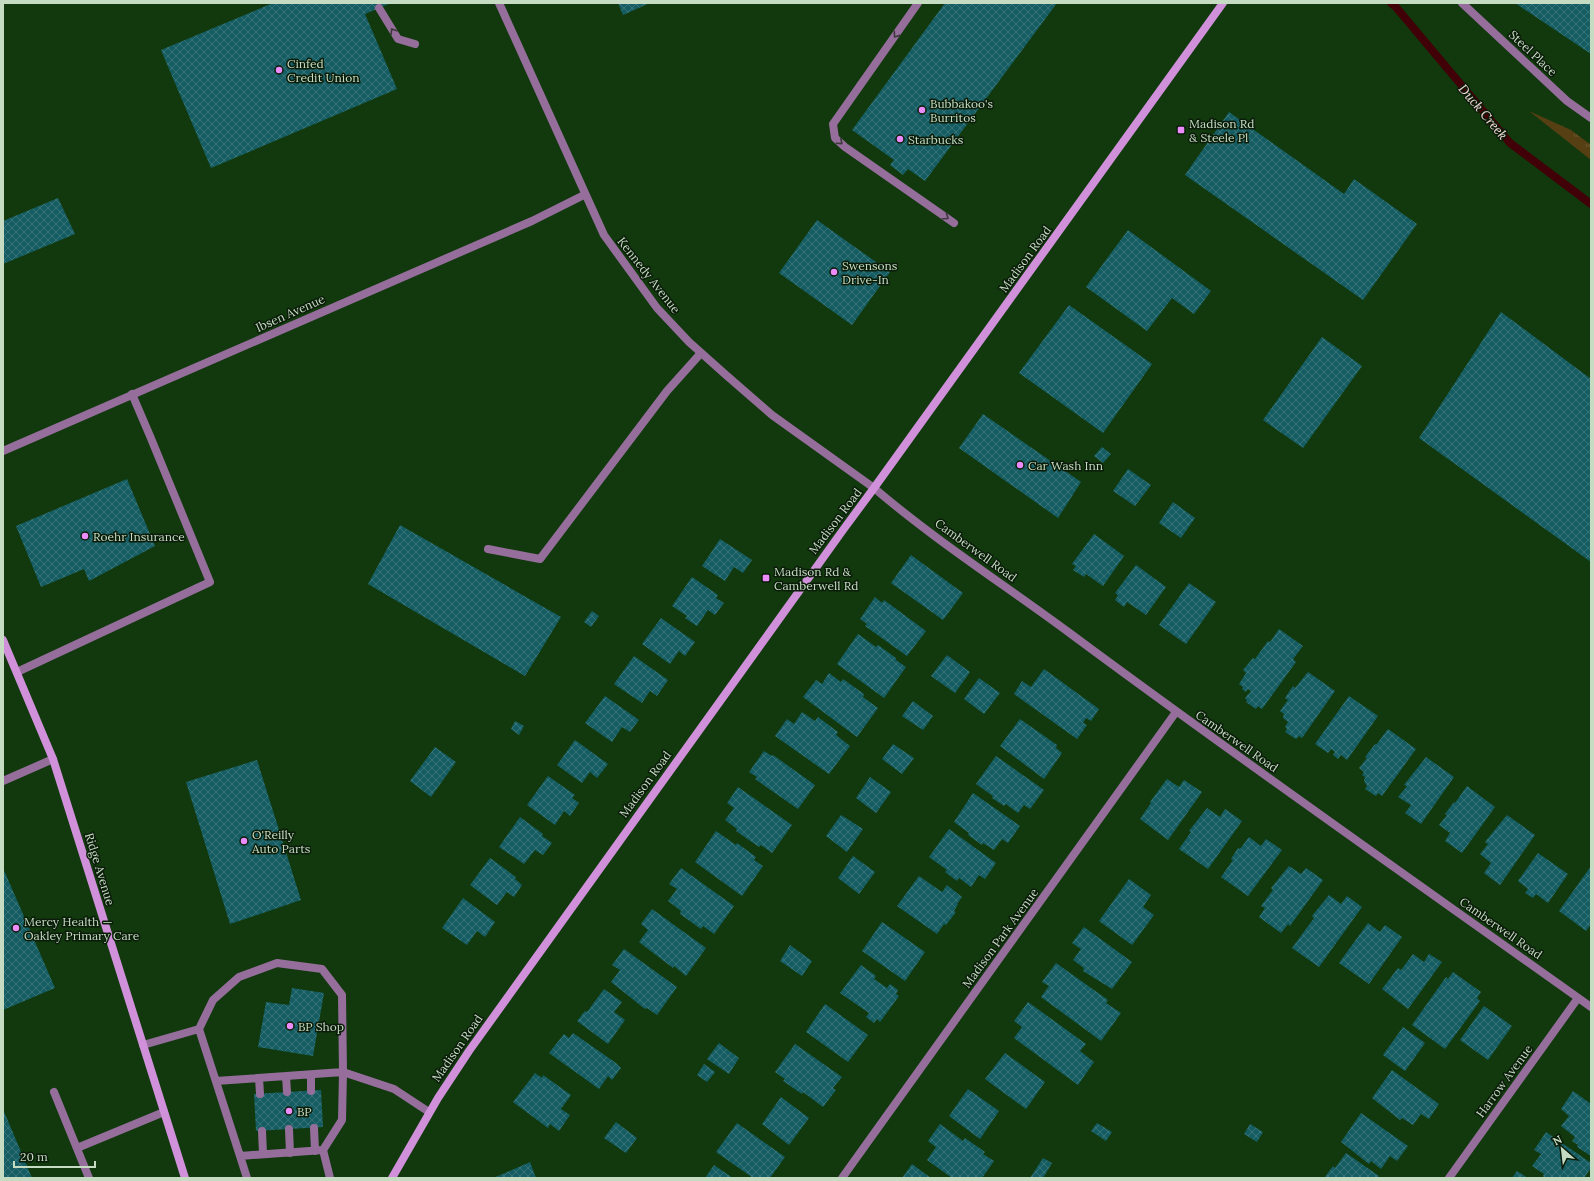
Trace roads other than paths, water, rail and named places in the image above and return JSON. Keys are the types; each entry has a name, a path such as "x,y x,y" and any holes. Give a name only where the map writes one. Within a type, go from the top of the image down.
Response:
{"main road":[{"name":"Madison Road","path":"392,1178 429,1112 469,1051 838,536 1223,3"},
{"name":"Ridge Avenue","path":"3,640 53,759 185,1178"}],"street":[{"name":"Kennedy Avenue","path":"499,3 584,195 604,235 657,308 726,376 772,415 874,488"},
{"path":"918,3 833,124 835,138 845,147 954,223"},
{"name":"Steel Place","path":"1462,3 1567,101 1591,118"},
{"path":"379,8 398,39 415,44"},
{"name":"Ibsen Avenue","path":"3,450 532,221 584,195"},
{"path":"488,549 540,559 667,391 701,352"},
{"path":"17,672 210,582 132,394"},
{"name":"Camberwell Road","path":"874,488 902,512 1176,712 1591,1007"},
{"name":"Madison Park Avenue","path":"842,1178 1176,712"},
{"path":"3,781 53,759"},
{"path":"240,1156 319,1150 342,1120 344,1072 342,995 322,969 277,963 239,977 213,1000 199,1029 247,1178"},
{"name":"Harrow Avenue","path":"1449,1178 1578,998"},
{"path":"143,1045 199,1029"},
{"path":"216,1081 344,1072 394,1089 429,1112"},
{"path":"311,1075 311,1091"},
{"path":"286,1076 287,1092"},
{"path":"259,1078 260,1094"},
{"path":"54,1092 89,1178"},
{"path":"77,1148 164,1112"},
{"path":"314,1128 319,1150 330,1178"},
{"path":"289,1129 290,1153"},
{"path":"262,1131 263,1154"}],"waterway":[{"name":"Duck Creek","path":"1391,3 1510,143 1591,204"}],"place":[{"name":"Cinfed Credit Union","path":"279,70"},
{"name":"Bubbakoo's Burritos","path":"922,110"},
{"name":"Madison Rd & Steele Pl","path":"1181,130"},
{"name":"Starbucks","path":"900,139"},
{"name":"Swensons Drive-In","path":"834,272"},
{"name":"Car Wash Inn","path":"1020,465"},
{"name":"Roehr Insurance","path":"85,536"},
{"name":"Madison Rd & Camberwell Rd","path":"766,578"},
{"name":"O'Reilly Auto Parts","path":"244,841"},
{"name":"Mercy Health — Oakley Primary Care","path":"16,928"},
{"name":"BP Shop","path":"290,1026"},
{"name":"BP","path":"289,1111"}]}
